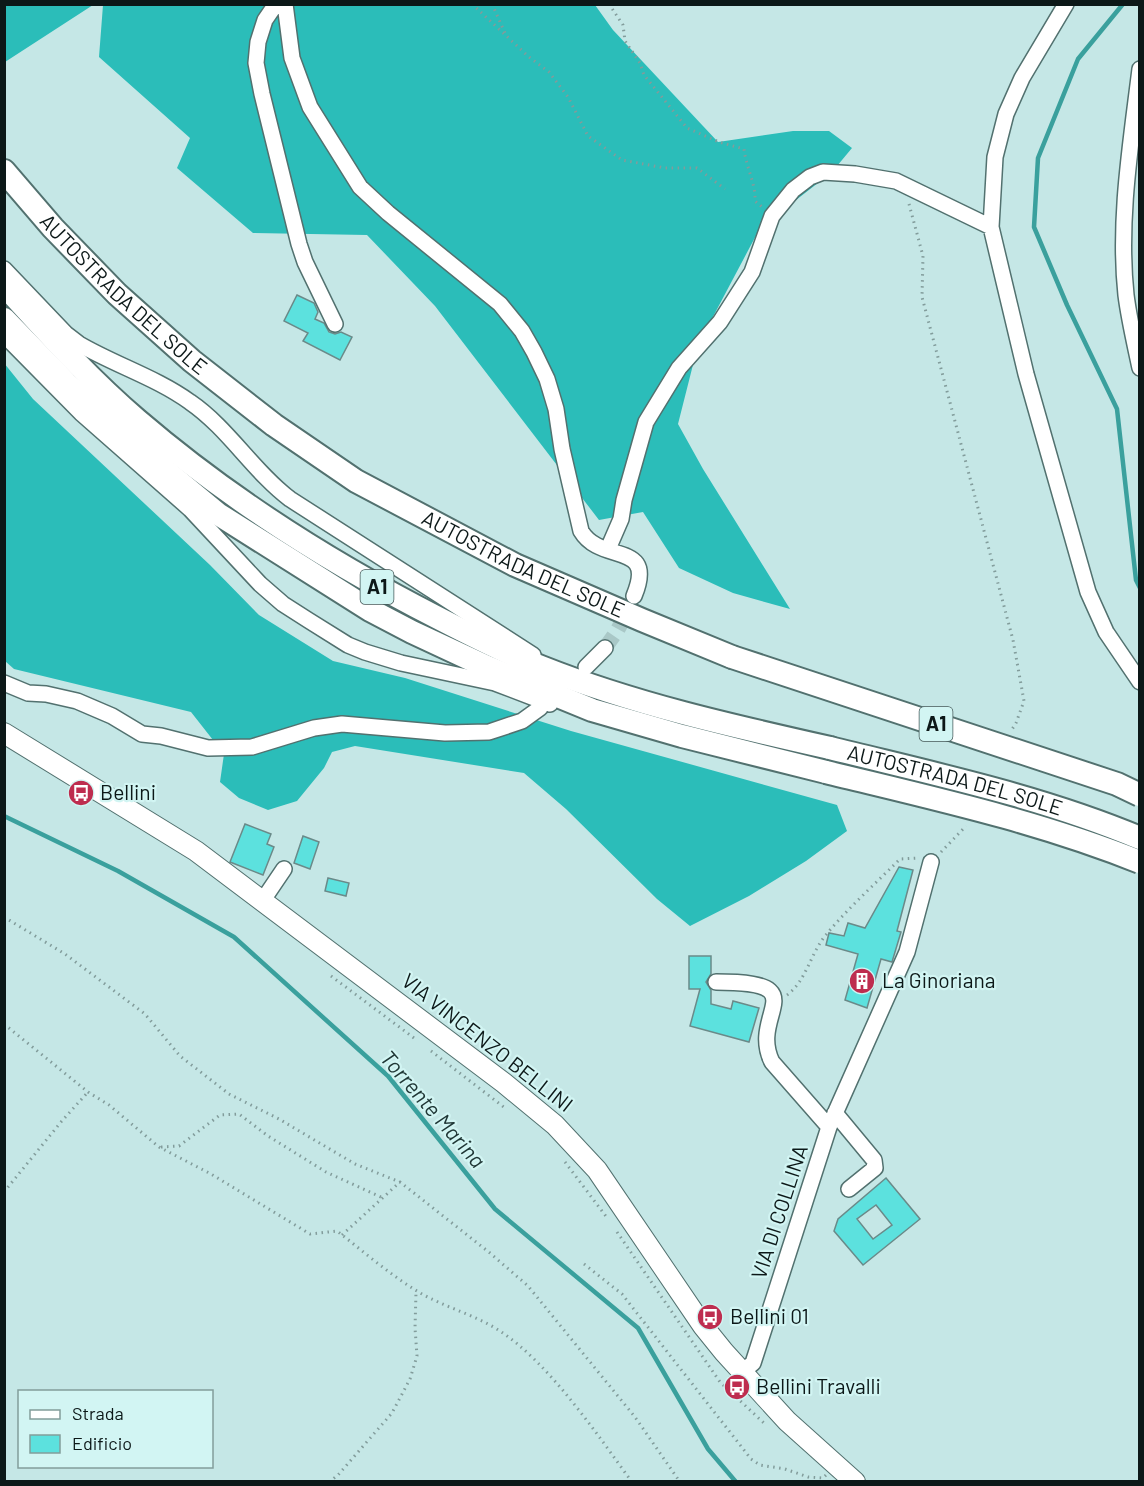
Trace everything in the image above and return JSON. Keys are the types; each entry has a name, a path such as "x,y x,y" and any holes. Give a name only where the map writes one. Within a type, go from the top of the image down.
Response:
{"highway":[{"name":"AUTOSTRADA DEL SOLE","path":"4,171 53,228 109,286 192,361 274,425 356,481 515,565 732,657 1117,784 1140,795"},
{"name":"AUTOSTRADA DEL SOLE","path":"4,285 81,368 137,420 240,501 298,540 379,588 499,649 577,672 608,691 691,716 1015,794 1098,820 1140,838"},
{"name":"AUTOSTRADA DEL SOLE","path":"4,319 66,383 126,438 218,514 299,567 370,610 412,632 487,667 592,710 682,736 1007,816 1091,842 1140,862"}],"main road":[{"name":"VIA VINCENZO BELLINI","path":"4,733 196,851 495,1076 555,1125 597,1170 704,1326 741,1373 787,1421 855,1482"}],"street":[{"path":"276,4 265,20 258,42 256,63 299,244 305,262 335,324"},
{"path":"285,4 292,58 310,107 360,187 388,213 500,304 522,331 547,379 556,409 562,449 581,531 586,540 595,546 634,560 640,567 641,576 634,596"},
{"path":"1066,4 1022,78 1006,114 995,157 991,227 1026,374 1088,592 1106,632 1140,682"},
{"path":"1140,69 1133,182 1125,204 1124,253 1126,295 1140,368"},
{"path":"608,549 621,519 624,500 646,422 680,368 720,322 752,272 772,216 793,190 810,177 823,172 855,174 896,181 991,227"},
{"path":"4,269 66,334 79,344 191,402 274,487 290,499 577,672 605,648"},
{"path":"4,335 81,413 190,509 260,584 283,604 348,645 401,663 495,683 624,730 682,736"},
{"path":"4,683 28,693 46,694 77,701 112,716 142,734 161,736 208,748 252,747 314,728 342,724 445,733 489,732 522,722 540,708"},
{"name":"VIA DI COLLINA","path":"741,1373 753,1363 832,1120 907,952 931,862"},
{"path":"263,900 284,868"},
{"path":"716,982 745,982 763,986 772,992 775,1001"},
{"name":"VIA DI COLLINA","path":"775,1001 766,1037 766,1051 772,1062 832,1120"},
{"path":"832,1120 874,1160 875,1168 849,1189"}],"path":[{"path":"472,4 529,57 549,72 568,97 588,136 622,160 665,168 697,168 725,189"},
{"path":"492,4 505,34"},
{"path":"609,4 623,25 625,40 640,63 644,75 687,128 718,142 744,149 745,161 755,192 755,201 772,216"},
{"path":"896,181 910,208 923,256 922,297 1012,640 1024,701 1010,732"},
{"path":"775,1001 789,994 797,985 824,938 900,859 915,857 931,862 966,826"},
{"path":"4,917 65,954 145,1014 180,1056 229,1094 279,1119 355,1164 400,1182 490,1253 528,1287 635,1417 680,1482"},
{"path":"330,975 418,1041"},
{"path":"4,1024 88,1092 109,1105 159,1147 211,1174 310,1234 337,1231 416,1291 471,1315 499,1331 518,1345 546,1373 591,1425 632,1482"},
{"path":"427,1048 511,1113"},
{"path":"4,1192 88,1092"},
{"path":"159,1147 179,1146 220,1115 239,1114 268,1136 326,1172 383,1198"},
{"path":"562,1158 607,1218 720,1382"},
{"path":"342,1235 400,1182"},
{"path":"584,1264 622,1294 752,1459 760,1465 785,1469 808,1477 823,1478 835,1465"},
{"path":"329,1482 392,1413 410,1379 417,1356 416,1291"}],"shaded area":[{"path":"5,4 93,4 93,5 5,62"},
{"path":"103,5 595,5 613,30 718,142 793,131 829,131 852,148 832,172 760,228 698,345 678,424 703,469 790,609 733,593 679,568 643,512 599,520 435,306 367,235 253,233 177,168 190,138 99,57"},
{"path":"4,363 33,399 210,565 259,615 333,661 405,678 571,731 837,805 847,831 806,861 749,896 690,926 657,899 566,809 524,773 355,746 332,752 324,768 297,801 268,810 239,798 220,782 224,754 191,712 14,669 5,661"}],"building":[{"path":"297,295 314,303 318,312 315,319 324,323 329,332 335,334 341,332 352,337 340,360 303,341 308,333 284,321"},
{"path":"245,824 271,834 267,844 274,847 263,875 230,862"},
{"path":"303,836 319,842 310,869 294,863"},
{"path":"899,867 913,870 897,931 901,932 892,962 881,959 867,1008 845,1000 858,954 826,945 829,933 844,936 848,923 865,928"},
{"path":"328,878 349,883 346,896 325,891"},
{"path":"689,956 711,956 711,974 706,982 711,990 711,1004 731,1009 733,1001 759,1008 749,1042 690,1026 700,989 689,989"},
{"path":"886,1178 920,1219 863,1265 834,1231 838,1219","holes":["876,1205 892,1225 873,1239 857,1219"]}],"waterway":[{"path":"1123,4 1078,59 1038,158 1034,227 1067,305 1117,409 1136,580 1140,588"},
{"name":"Torrente Marina","path":"4,816 118,871 234,937 388,1076 495,1209 638,1328 708,1449 736,1482"}],"tunnel":[{"path":"605,648 630,607"}],"place":[{"name":"Bellini","path":"81,793"},
{"name":"La Ginoriana","path":"862,981"},
{"name":"Bellini 01","path":"710,1317"},
{"name":"Bellini Travalli","path":"737,1387"}]}
